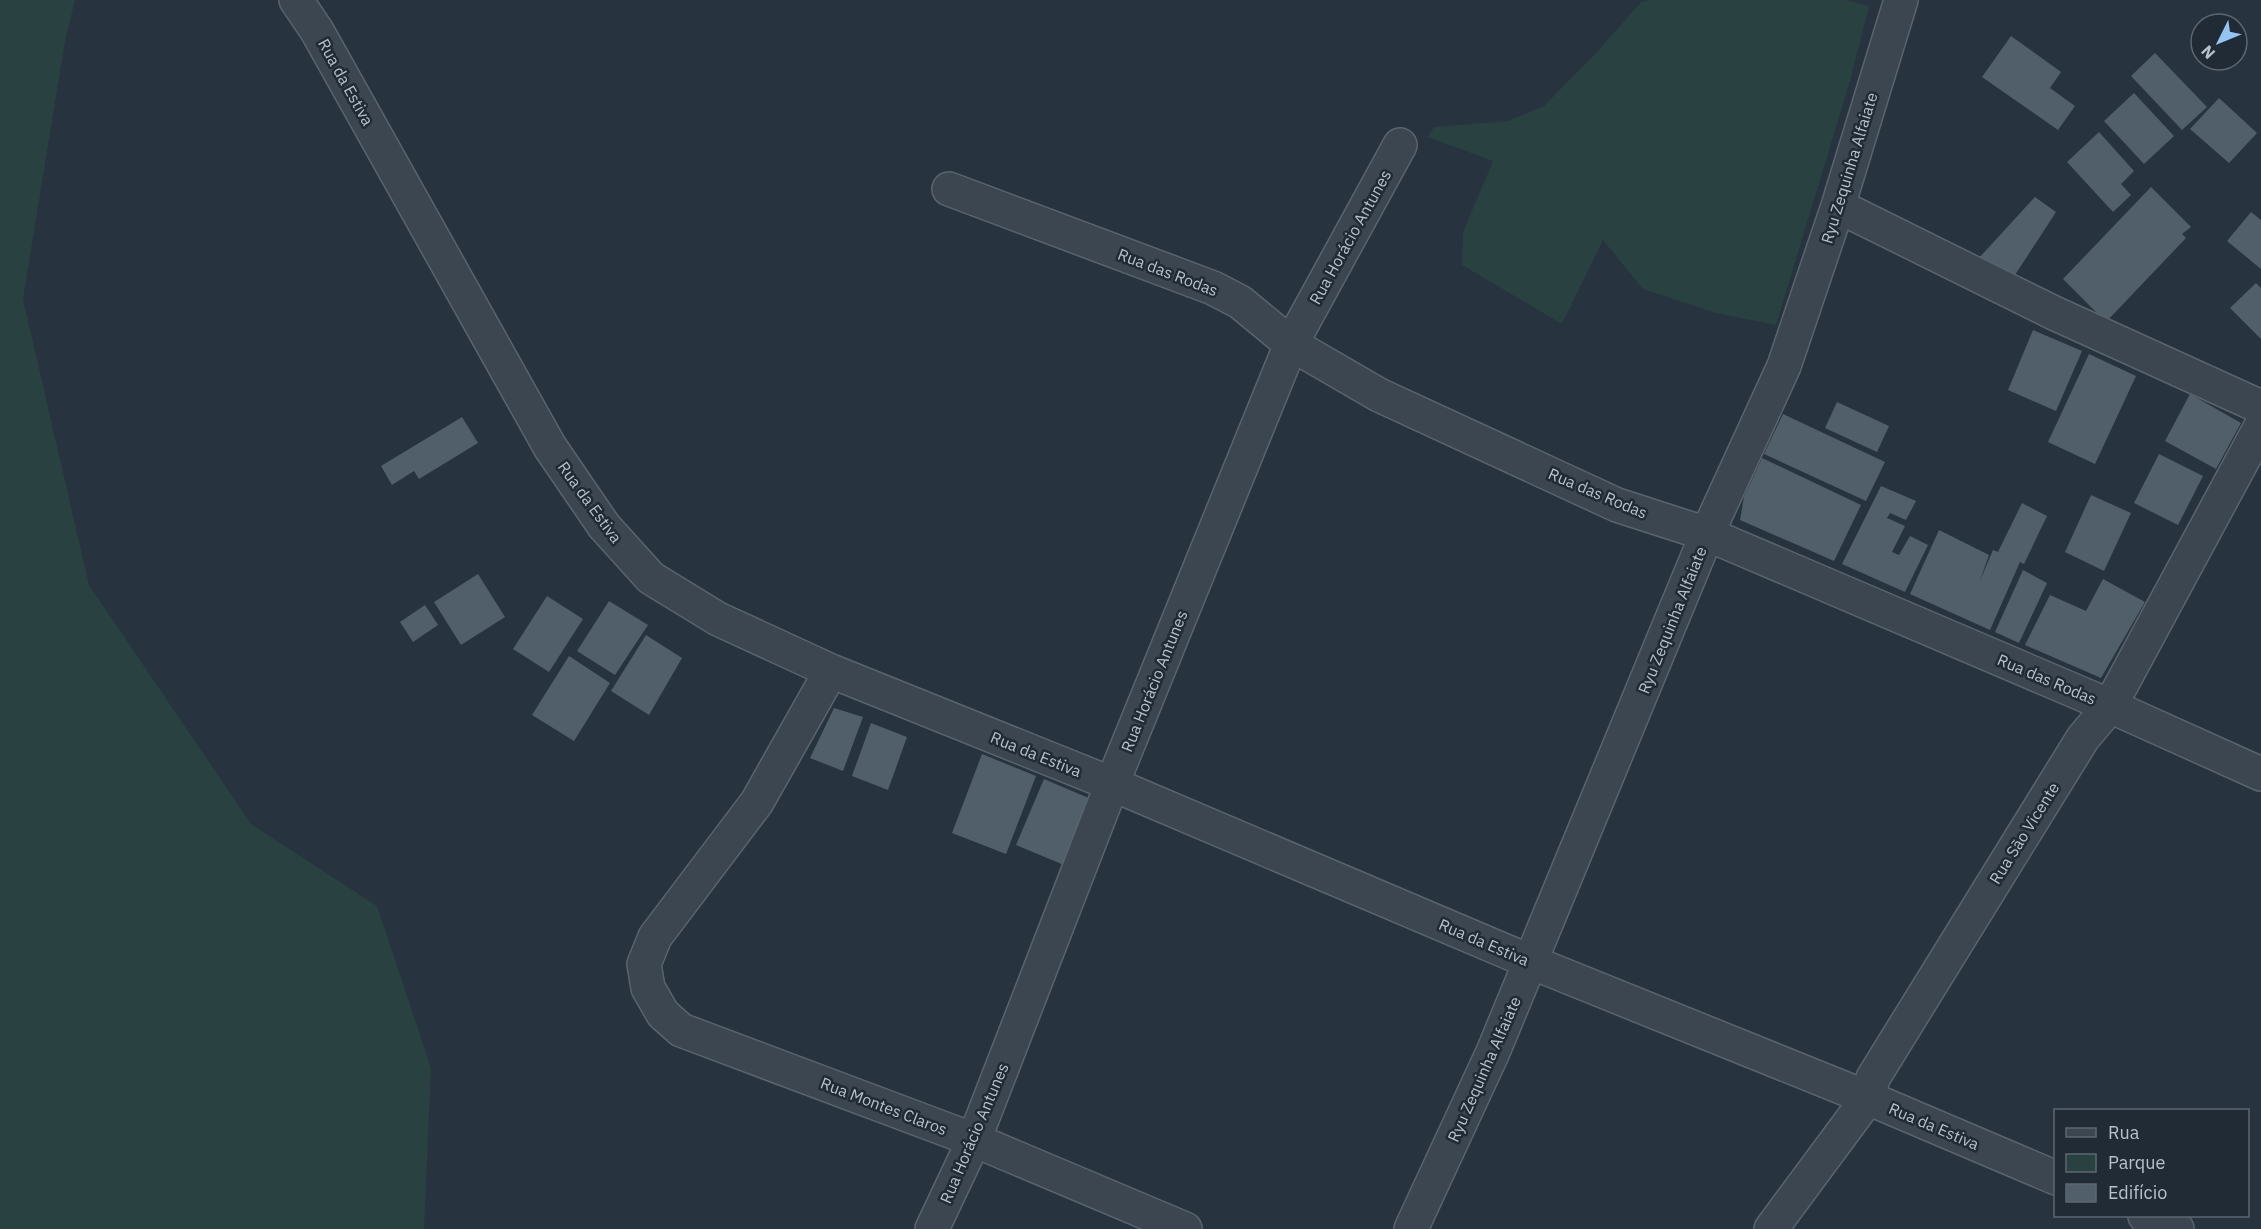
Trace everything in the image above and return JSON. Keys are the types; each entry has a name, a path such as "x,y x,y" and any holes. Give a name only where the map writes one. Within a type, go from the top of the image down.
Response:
{"street":[{"name":"Rua da Estiva","path":"297,0 317,31 550,447 604,526 651,578 718,619 831,671 1112,784 1531,962 1868,1098 2054,1178"},
{"name":"Ryu Zequinha Alfaiate","path":"1411,1229 1493,1052 1707,534 1784,366 1838,206 1901,0"},
{"name":"Rua Horácio Antunes","path":"932,1229 974,1140 1112,784 1291,344 1400,145"},
{"name":"Rua das Rodas","path":"949,189 1213,288 1240,302 1291,344 1379,394 1617,504 1707,534 2110,706 2261,774"},
{"path":"1838,206 2054,313 2261,406"},
{"name":"Rua São Vicente","path":"1771,1229 1868,1098 1873,1078 2083,738 2110,706 2261,426"},
{"name":"Rua Montes Claros","path":"831,671 757,802 656,937 645,964 648,988 663,1014 681,1030 974,1140 1185,1229"},
{"path":"2150,1217 2177,1229"}],"green space":[{"path":"0,0 75,0 65,41 23,299 89,585 251,824 377,906 431,1068 424,1229 0,1229"},
{"path":"1650,0 1846,0 1869,6 1850,81 1776,325 1716,313 1643,289 1603,240 1562,324 1462,265 1463,232 1493,161 1428,137 1434,127 1508,121 1544,106 1597,52 1641,2"}],"building":[{"path":"2011,36 2061,72 2050,88 2075,106 2058,130 1982,77"},
{"path":"2155,53 2207,107 2182,130 2131,76"},
{"path":"2134,93 2174,136 2144,164 2104,121"},
{"path":"2219,98 2257,133 2229,163 2190,129"},
{"path":"2099,132 2134,171 2121,184 2131,195 2113,212 2067,162"},
{"path":"2151,187 2191,227 2182,234 2186,238 2106,322 2063,279"},
{"path":"2035,197 2056,212 2015,275 1978,259"},
{"path":"2251,212 2261,220 2261,269 2227,241"},
{"path":"2256,283 2261,288 2261,339 2230,308"},
{"path":"2033,330 2082,351 2056,411 2008,390"},
{"path":"2089,354 2136,376 2095,464 2048,442"},
{"path":"2190,394 2241,423 2216,469 2165,441"},
{"path":"1837,402 1889,426 1877,452 1825,428"},
{"path":"1783,414 1885,462 1866,501 1764,454"},
{"path":"462,417 478,443 419,479 414,471 392,485 381,466"},
{"path":"2159,454 2203,476 2178,525 2134,503"},
{"path":"1762,458 1861,505 1834,561 1740,520 1744,497"},
{"path":"1881,486 1916,501 1906,520 1890,513 1887,518 1905,526 1892,552 1899,555 1910,536 1928,545 1905,592 1842,564"},
{"path":"2091,495 2131,513 2104,571 2065,552"},
{"path":"2022,503 2047,516 2024,564 2020,562 1990,630 1910,594 1939,530 1989,555 1979,583 1993,550 1998,552"},
{"path":"2023,570 2047,583 2019,643 1995,632"},
{"path":"478,574 505,617 461,645 434,602"},
{"path":"2103,579 2145,602 2101,678 2025,645 2050,595 2086,611"},
{"path":"547,596 583,619 549,672 513,649"},
{"path":"609,601 648,625 615,675 577,651"},
{"path":"425,605 438,625 413,642 400,622"},
{"path":"646,635 682,658 649,715 611,691"},
{"path":"569,656 610,683 574,741 532,715"},
{"path":"834,708 863,717 843,771 810,758"},
{"path":"871,723 907,737 888,790 852,776"},
{"path":"982,754 1036,776 1006,854 952,833"},
{"path":"1044,779 1091,799 1064,865 1016,845"}]}
